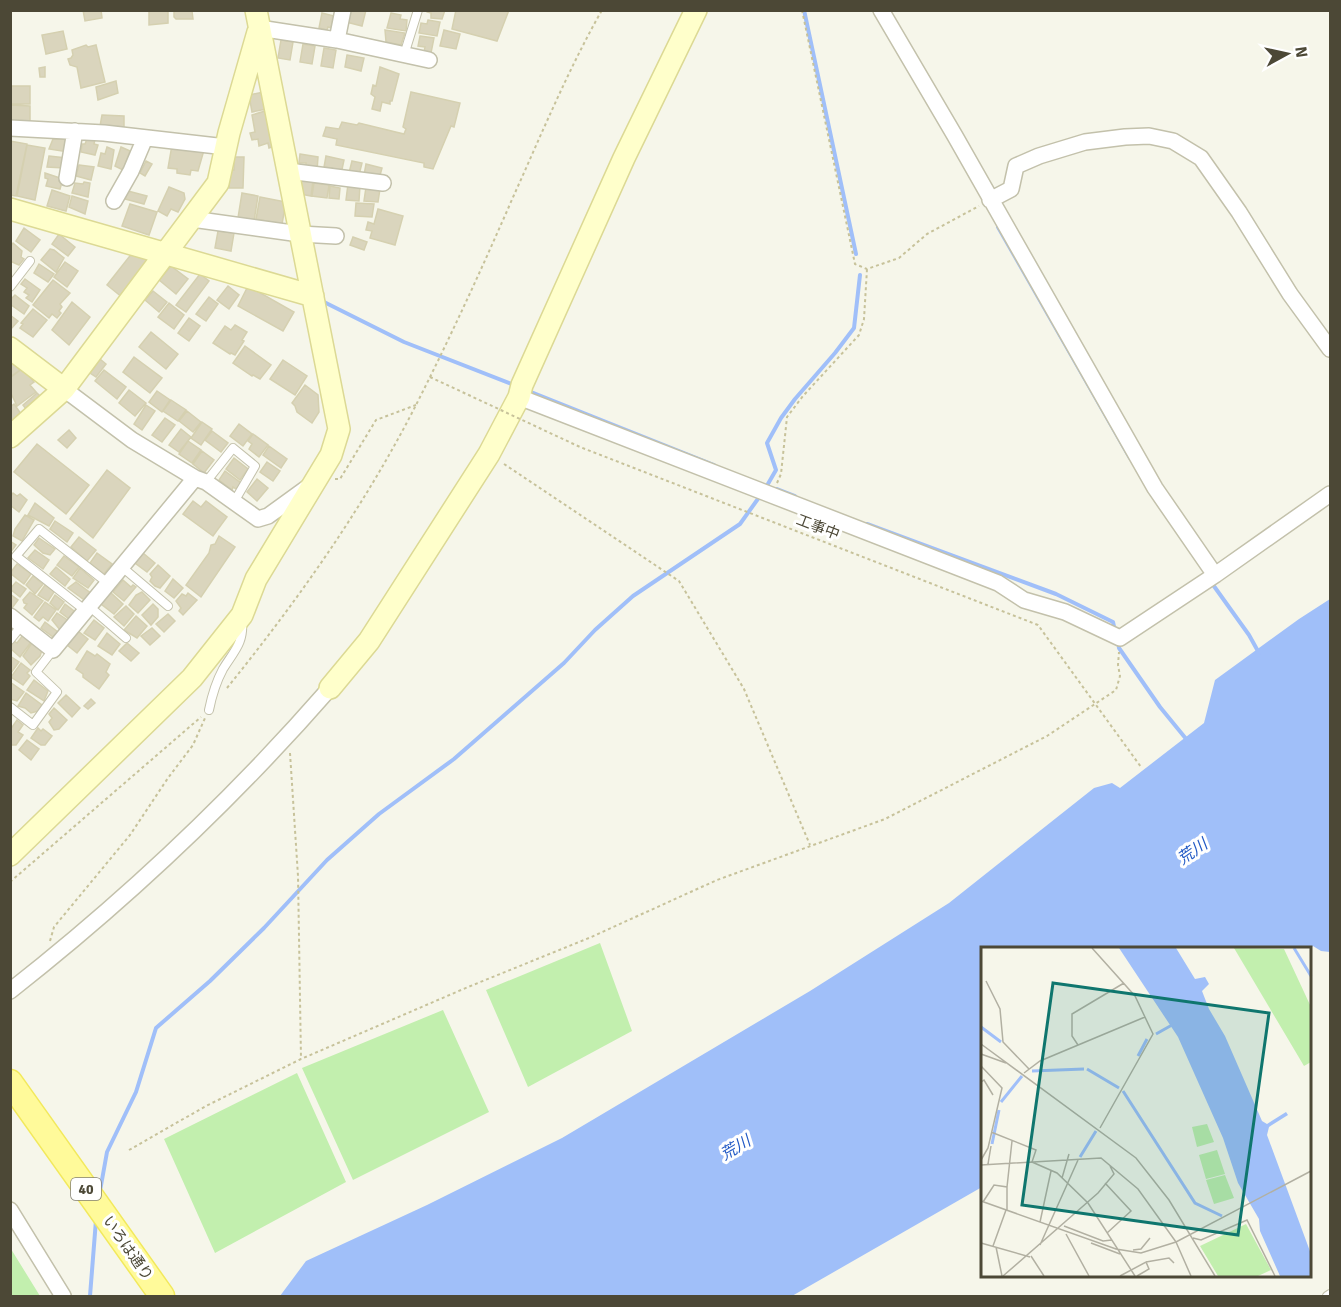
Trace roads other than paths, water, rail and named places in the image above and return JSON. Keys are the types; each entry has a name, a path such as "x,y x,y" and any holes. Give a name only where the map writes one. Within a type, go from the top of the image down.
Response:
{"main road":[{"name":"いろは通り","path":"10,1082 162,1296"}],"street":[{"path":"337,40 343,10"},
{"path":"10,992 152,871 289,735 369,640 489,454 520,393 624,158 696,10"},
{"path":"881,10 1155,488 1210,578"},
{"path":"257,20 429,60"},
{"path":"10,437 64,390 218,183 257,20"},
{"path":"10,855 192,678 242,615 256,579 331,455 339,429 257,20"},
{"path":"10,128 75,131 226,147"},
{"path":"68,178 75,131"},
{"path":"990,200 1011,189 1016,166 1039,156 1085,142 1125,137 1149,136 1173,141 1201,158 1239,212 1290,294 1330,349"},
{"path":"114,201 131,171 145,138"},
{"path":"288,171 383,183"},
{"path":"10,209 170,249 313,296"},
{"path":"192,219 300,234 336,236"},
{"path":"10,348 132,440 200,480 258,519 268,516 313,484"},
{"path":"520,393 754,490 998,583 1024,600 1065,612 1114,635 1210,578 1330,494"},
{"path":"16,620 53,650 122,567 200,480"},
{"path":"10,1210 63,1296"}],"lane":[{"path":"404,55 418,10"},
{"path":"10,287 30,261"},
{"path":"200,480 233,448 255,466 234,502"},
{"path":"109,584 39,529 16,556 126,638"},
{"path":"122,567 168,606"},
{"path":"209,710 213,691 243,634 242,615"},
{"path":"10,639 16,620"},
{"path":"10,707 33,724 57,692 36,672 53,650"}],"water":[{"name":"荒川","path":"1330,599 1330,952 1321,951 1313,946 1311,948 981,947 981,1188 792,1296 280,1296 306,1261 427,1205 562,1138 810,991 949,903 1094,788 1112,783 1120,788 1204,723 1215,680"}],"waterway":[{"path":"804,10 856,254"},
{"path":"998,227 1130,458"},
{"path":"765,489 776,470 767,443 795,399 854,328 860,275"},
{"path":"322,301 404,342 514,385"},
{"path":"526,390 714,465"},
{"path":"777,489 795,496"},
{"path":"100,1191 107,1152 136,1092 156,1028 210,981 264,928 327,860 379,814 454,759 564,663 595,630 633,596 740,524 760,496"},
{"path":"867,524 1056,594 1113,622 1115,631"},
{"path":"1211,582 1259,653"},
{"path":"1118,641 1119,648 1160,707 1187,740"},
{"path":"90,1296 96,1220"}]}
